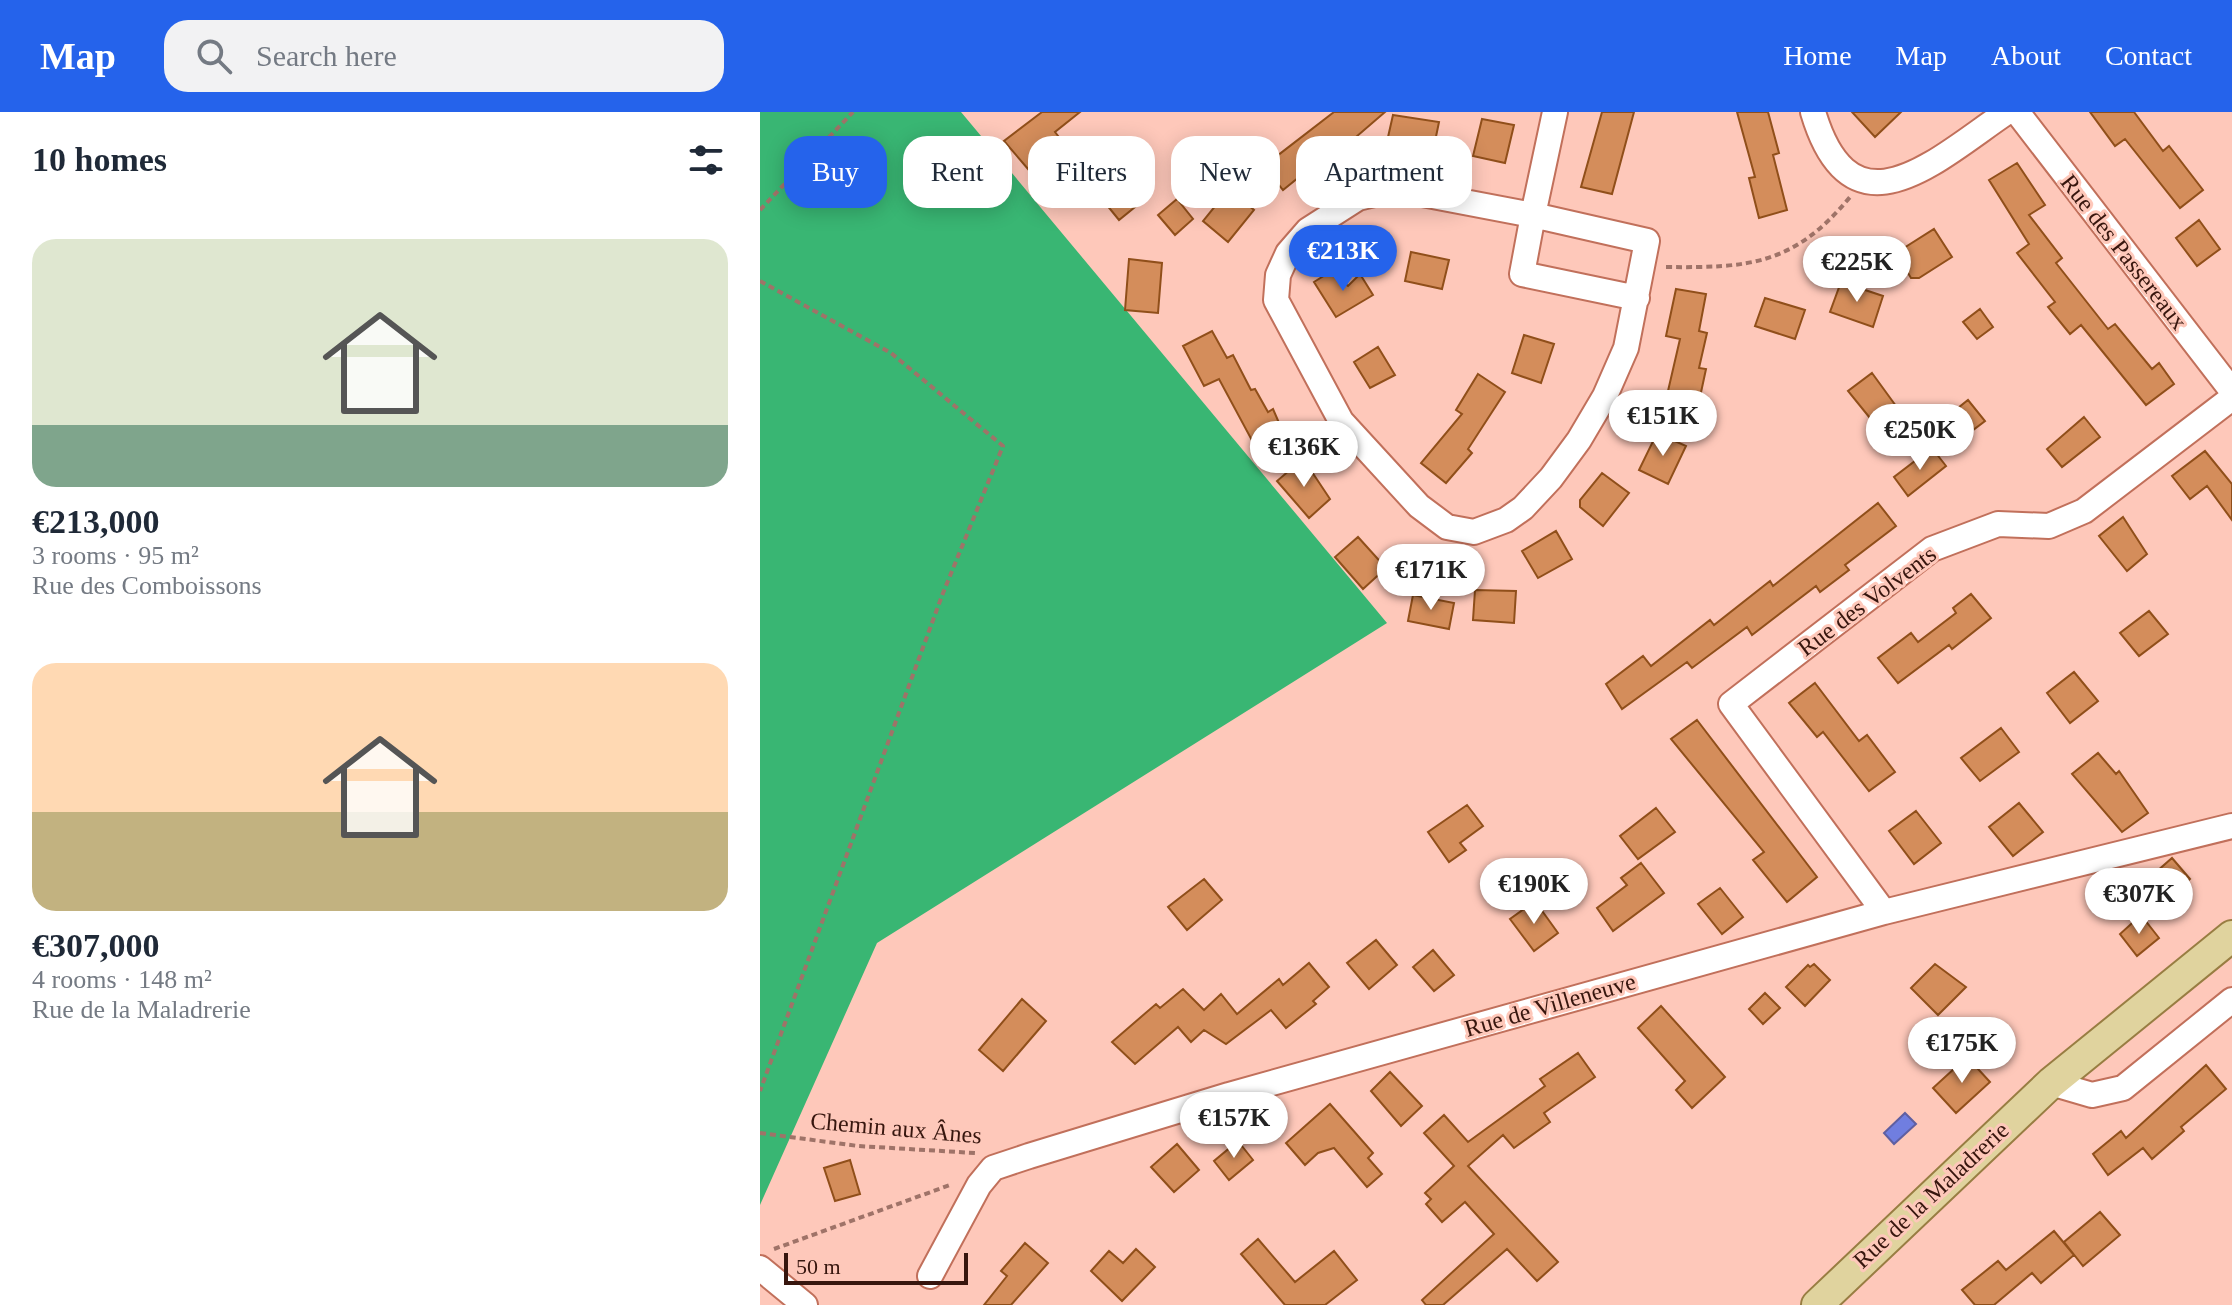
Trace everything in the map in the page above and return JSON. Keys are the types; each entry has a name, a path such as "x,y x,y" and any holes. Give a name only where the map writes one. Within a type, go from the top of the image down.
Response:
{"main road":[{"name":"Rue de la Maladrerie","path":"1817,1305 2051,1083 2232,936"}],"street":[{"path":"1555,112 1522,274 1637,298"},
{"path":"1813,112 1820,136 1834,161 1864,180 1882,183 1903,180 2007,112"},
{"name":"Rue des Passereaux","path":"2017,112 2232,391"},
{"path":"1396,189 1647,241 1643,263 1626,348 1605,396 1579,440 1523,508 1490,528 1474,532 1447,527 1419,506 1341,421 1276,300 1278,275 1288,253 1308,230 1358,198 1396,189"},
{"name":"Rue des Volvents","path":"1884,912 1731,704 1932,549 1998,524 2049,526 2084,511 2232,398"},
{"name":"Rue de Villeneuve","path":"988,1161 1884,912 2232,826"},
{"path":"2051,1083 2092,1095 2123,1088 2232,1000"},
{"path":"930,1276 979,1185 988,1161"},
{"path":"760,1268 805,1305"}],"path":[{"path":"760,210 853,112"},
{"path":"1643,263 1667,267 1751,265 1791,250 1834,216 1864,180"},
{"path":"760,281 891,353 1003,446 943,593 760,1091"},
{"name":"Chemin aux Ânes","path":"760,1133 988,1161"},
{"path":"760,1255 988,1161"}],"green space":[{"path":"760,112 961,112 981,136 903,136 903,208 1012,208 1012,173 1028,192 1028,208 1041,208 1387,623 877,943 760,1205"}],"water":[{"path":"1905,1113 1916,1124 1894,1144 1884,1133"}],"building":[{"path":"1042,112 1080,112 1055,132 1058,136 1028,136 1028,169 1012,150 1011,136"},
{"path":"1334,112 1385,112 1357,136 1303,136"},
{"path":"1602,112 1634,112 1612,194 1581,187"},
{"path":"1737,112 1768,112 1779,153 1773,155 1787,210 1759,218 1749,178 1755,177"},
{"path":"1852,112 1901,112 1875,137"},
{"path":"2090,112 2134,112 2163,151 2169,146 2203,190 2180,208 2125,139 2115,146"},
{"path":"1393,115 1439,122 1436,136 1388,136"},
{"path":"1482,119 1514,125 1505,163 1473,156"},
{"path":"1296,141 1296,179 1283,190 1280,186 1280,154"},
{"path":"2017,163 2045,205 2029,215 2062,258 2056,263 2108,329 2115,324 2152,369 2159,363 2174,384 2146,405 2081,325 2070,334 2048,307 2055,302 2017,253 2029,244 1989,180"},
{"path":"1171,204 1171,208 1184,208 1193,219 1175,235 1158,215"},
{"path":"1109,208 1134,208 1119,220"},
{"path":"1214,208 1254,210 1228,242 1203,221"},
{"path":"2199,220 2220,249 2197,266 2176,238"},
{"path":"1934,229 1952,257 1919,278 1911,278 1896,253"},
{"path":"1411,252 1449,260 1442,289 1405,281"},
{"path":"1129,259 1162,263 1158,313 1125,310"},
{"path":"1330,272 1348,286 1360,274 1373,295 1336,317 1314,282"},
{"path":"1841,282 1883,296 1873,327 1830,312"},
{"path":"1676,289 1706,294 1699,331 1707,333 1699,368 1706,369 1697,411 1665,404 1680,339 1666,336"},
{"path":"1765,298 1805,310 1795,339 1755,326"},
{"path":"1980,309 1993,327 1977,339 1963,322"},
{"path":"1212,331 1227,358 1233,355 1251,390 1255,389 1268,412 1273,409 1283,432 1255,446 1219,379 1204,386 1183,346"},
{"path":"1524,335 1554,344 1541,383 1512,373"},
{"path":"1378,347 1395,375 1370,388 1354,362"},
{"path":"1872,373 1896,406 1874,423 1848,391"},
{"path":"1478,374 1505,392 1468,449 1472,453 1446,483 1421,463 1462,414 1456,410"},
{"path":"1968,400 1985,421 1948,449 1933,428"},
{"path":"2084,417 2100,437 2062,467 2047,449"},
{"path":"1657,433 1686,446 1668,484 1639,470"},
{"path":"1932,448 1946,466 1908,496 1894,477"},
{"path":"2205,451 2232,484 2232,520 2207,486 2190,499 2172,476"},
{"path":"1298,463 1306,463 1330,499 1309,518 1277,481"},
{"path":"1602,473 1629,493 1603,526 1580,507 1580,500"},
{"path":"1878,503 1896,526 1845,565 1849,570 1820,592 1816,586 1752,635 1747,627 1692,668 1687,662 1622,709 1606,684 1643,656 1651,666 1710,620 1714,625 1770,581 1773,586"},
{"path":"2123,517 2147,554 2127,571 2099,536"},
{"path":"1556,531 1572,559 1538,578 1522,551"},
{"path":"1358,537 1386,568 1363,589 1335,557"},
{"path":"1475,590 1516,591 1514,623 1473,620"},
{"path":"1971,594 1991,618 1952,649 1949,645 1898,683 1878,658 1911,633 1918,642 1956,613 1953,608"},
{"path":"1413,595 1454,603 1449,629 1408,621"},
{"path":"2149,611 2168,634 2139,656 2120,633"},
{"path":"2074,672 2098,701 2070,723 2047,693"},
{"path":"1815,683 1859,741 1867,735 1895,772 1869,791 1823,732 1817,737 1789,703"},
{"path":"1697,720 1817,877 1787,902 1753,860 1764,852 1671,739"},
{"path":"2001,728 2019,752 1980,781 1961,758"},
{"path":"2098,753 2116,774 2119,771 2148,813 2122,832 2072,774"},
{"path":"2019,803 2043,832 2013,856 1989,827"},
{"path":"1467,805 1483,826 1460,843 1466,850 1449,862 1428,832"},
{"path":"1656,808 1675,832 1638,859 1620,836"},
{"path":"1916,811 1941,843 1914,864 1889,831"},
{"path":"2172,858 2190,879 2154,911 2138,894 2142,891 2139,887"},
{"path":"1641,863 1664,893 1613,931 1597,908 1627,885 1621,878"},
{"path":"1204,879 1222,900 1187,930 1168,907"},
{"path":"1720,888 1743,917 1722,934 1698,904"},
{"path":"1535,901 1558,933 1534,951 1510,919"},
{"path":"2141,915 2159,938 2137,956 2120,934"},
{"path":"1376,940 1397,965 1369,989 1347,963"},
{"path":"1433,950 1454,975 1434,991 1413,967"},
{"path":"1309,963 1329,987 1313,1001 1316,1004 1286,1028 1271,1010 1226,1044 1204,1030 1191,1042 1178,1027 1135,1064 1112,1042 1156,1004 1160,1008 1183,989 1204,1010 1221,994 1237,1014 1279,979 1283,985"},
{"path":"1814,964 1830,980 1805,1006 1786,987 1808,965"},
{"path":"1935,964 1966,987 1938,1015 1911,988"},
{"path":"1765,993 1780,1008 1763,1024 1749,1009"},
{"path":"1022,999 1046,1021 1003,1071 979,1050"},
{"path":"1661,1006 1725,1077 1692,1108 1676,1090 1685,1081 1638,1028"},
{"path":"1578,1053 1595,1077 1544,1113 1550,1122 1514,1148 1503,1135 1468,1166 1558,1262 1537,1281 1507,1249 1443,1305 1426,1305 1422,1300 1494,1234 1465,1202 1442,1222 1426,1204 1431,1199 1425,1193 1454,1166 1424,1133 1444,1115 1468,1142 1545,1086 1540,1079"},
{"path":"1967,1057 1990,1082 1956,1113 1933,1088"},
{"path":"2206,1065 2226,1089 2181,1127 2184,1131 2152,1159 2143,1148 2108,1175 2093,1154 2121,1131 2126,1138"},
{"path":"1390,1072 1422,1106 1401,1126 1371,1091"},
{"path":"1330,1104 1373,1153 1368,1158 1382,1174 1367,1187 1334,1148 1318,1153 1305,1165 1286,1143"},
{"path":"1238,1141 1253,1160 1229,1180 1214,1161"},
{"path":"1177,1144 1199,1170 1174,1192 1151,1167"},
{"path":"850,1160 860,1194 835,1201 824,1168"},
{"path":"2100,1212 2120,1235 2083,1266 2064,1242"},
{"path":"2054,1231 2074,1255 2041,1283 2032,1273 1994,1305 1975,1305 1962,1290 1998,1261 2006,1270"},
{"path":"1258,1239 1295,1282 1334,1251 1357,1280 1325,1305 1285,1305 1241,1254"},
{"path":"1025,1243 1048,1263 1011,1305 984,1305 1007,1276 1001,1271"},
{"path":"1136,1249 1155,1267 1122,1301 1091,1271 1109,1251 1123,1263"}]}
